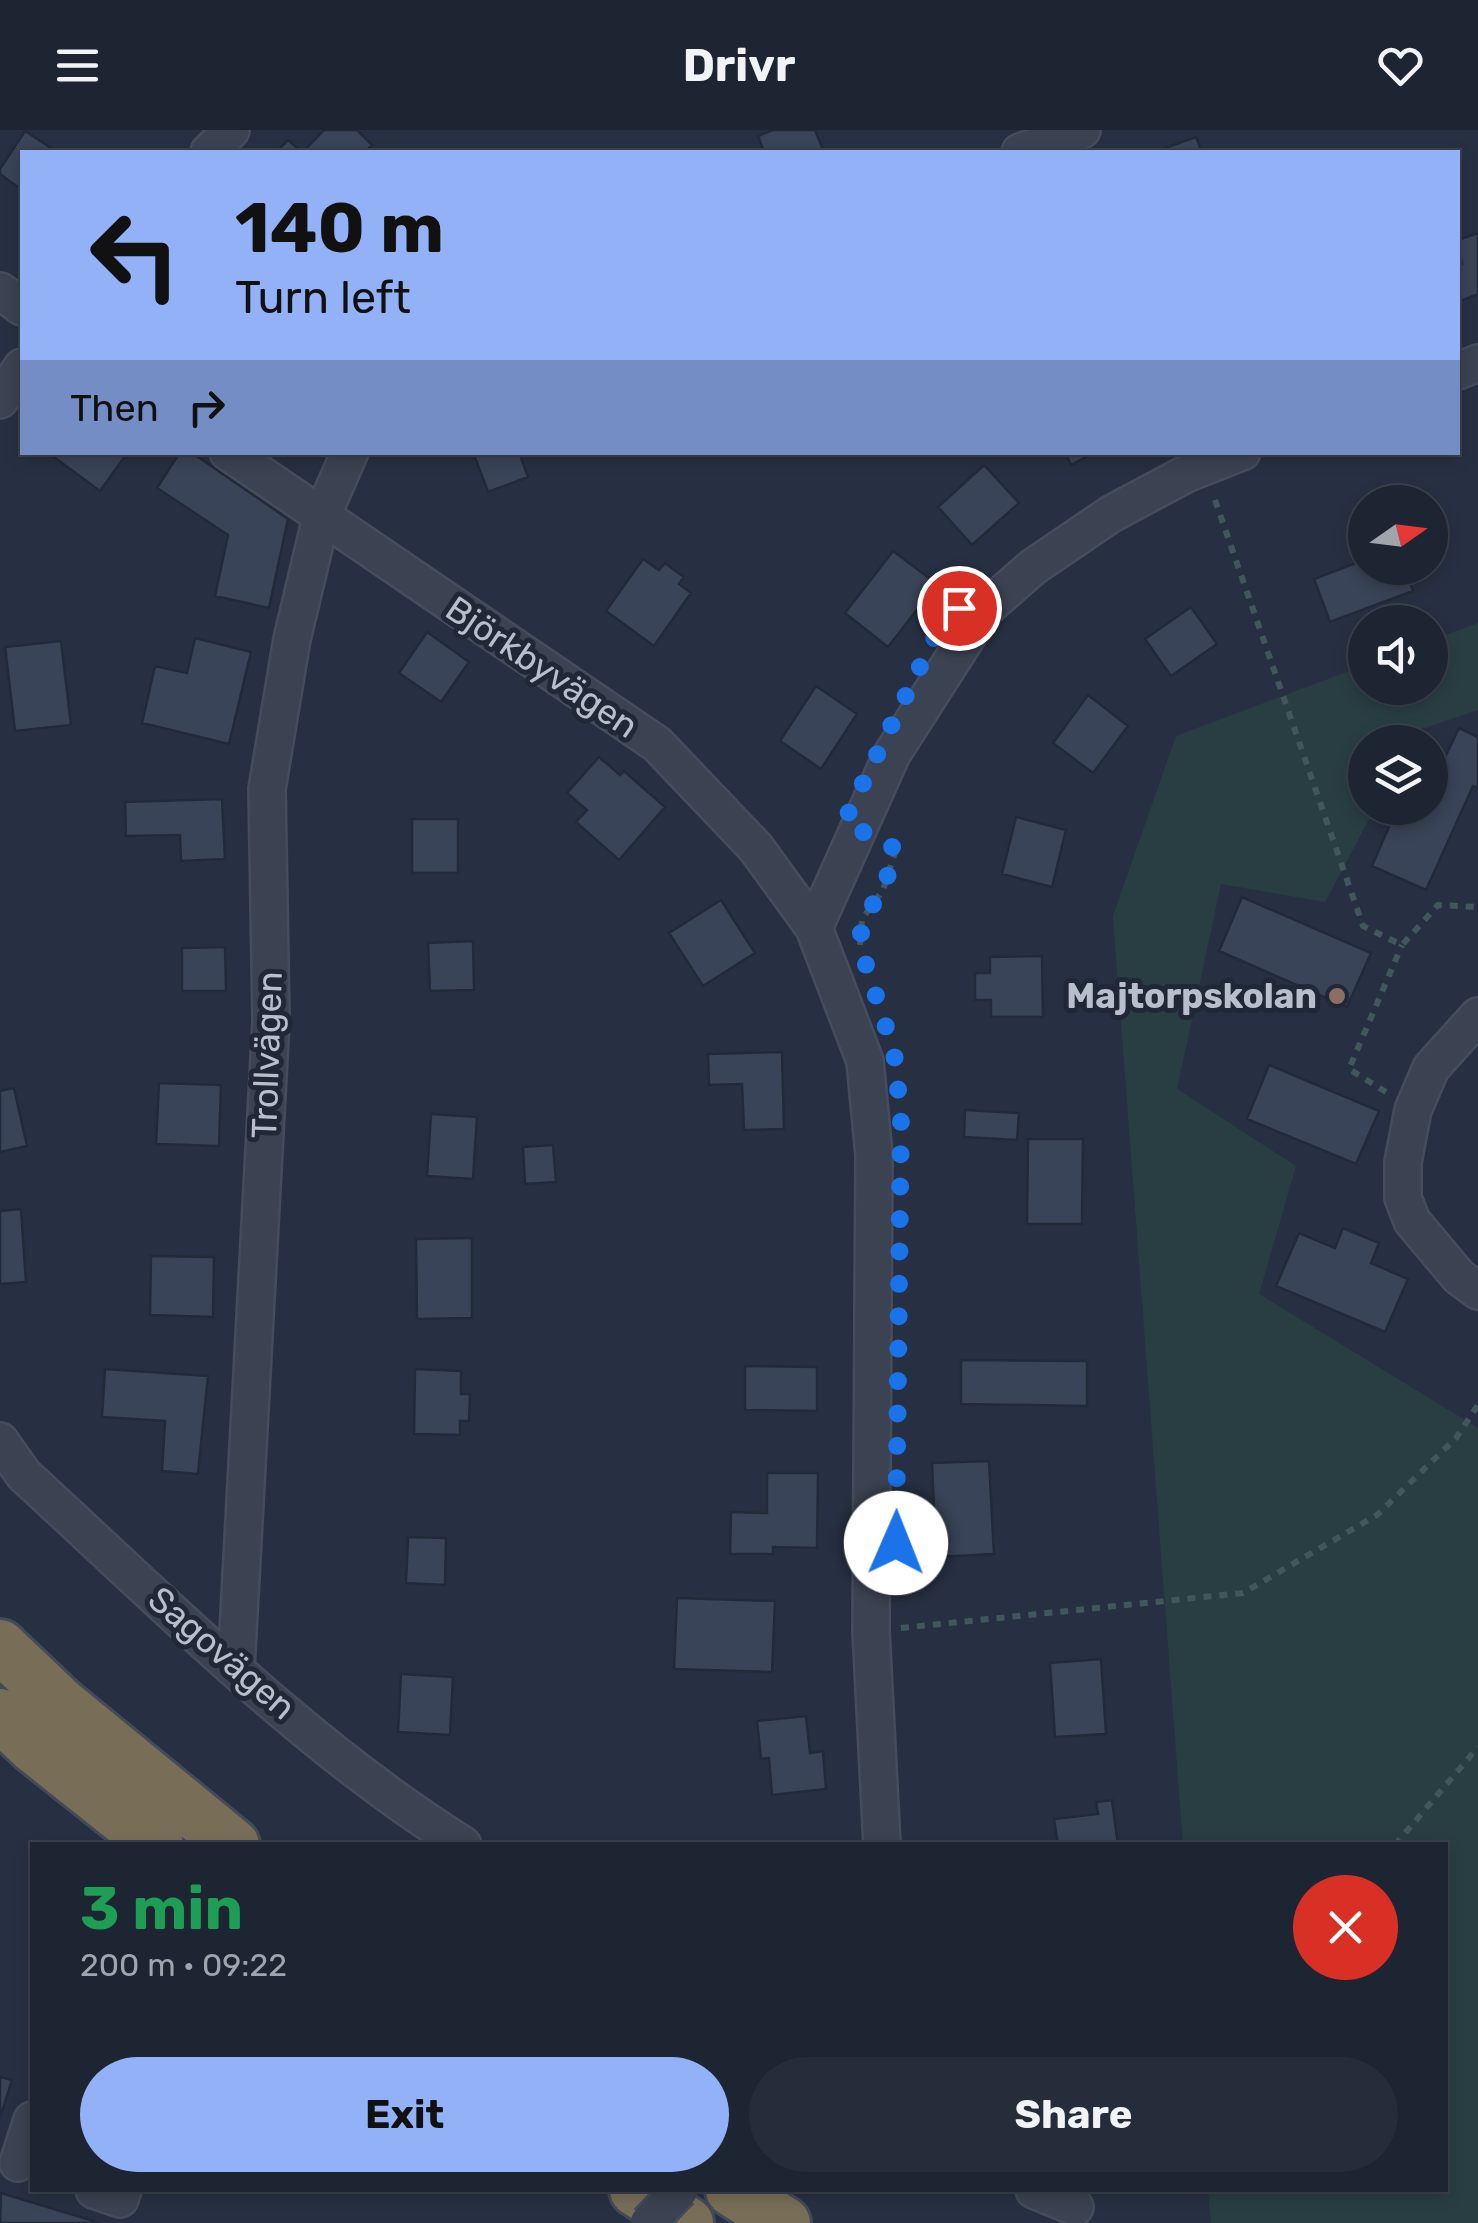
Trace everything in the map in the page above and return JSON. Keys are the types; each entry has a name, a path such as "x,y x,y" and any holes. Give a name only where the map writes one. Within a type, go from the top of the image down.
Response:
{"highway":[{"path":"0,1646 60,1704 228,1842"},
{"path":"0,1715 34,1747 154,1842"},
{"path":"639,2192 687,2223"},
{"path":"735,2192 784,2223"}],"street":[{"path":"211,150 231,130"},
{"path":"1028,150 1081,136"},
{"path":"0,400 20,371"},
{"name":"Björkbyvägen","path":"232,455 657,744 756,848 814,928 865,1061 874,1155 891,1624 882,1842"},
{"name":"Trollvägen","path":"236,1669 271,1021 267,789 292,640 321,518 349,455"},
{"path":"814,928 892,754 985,610 1033,568 1111,514 1200,460 1226,455"},
{"path":"1478,1016 1430,1068 1413,1110 1403,1162 1403,1198 1412,1221 1458,1277 1478,1291"},
{"name":"Sagovägen","path":"0,1441 24,1475 236,1669 396,1802 458,1842"},
{"path":"17,2163 30,2126"},
{"path":"648,2223 678,2192"},
{"path":"1039,2192 1074,2207"}],"path":[{"path":"1200,460 1363,926 1402,946"},
{"path":"858,830 896,849 883,890 862,920 860,946 866,964"},
{"path":"1413,1110 1348,1070 1402,946 1438,905 1478,907"},
{"path":"891,1624 1243,1593 1377,1516 1456,1438 1478,1405"},
{"path":"1397,1842 1478,1746"}],"green space":[{"path":"1478,623 1478,710 1434,725 1348,725 1348,825 1366,825 1325,902 1221,884 1177,1089 1296,1166 1259,1294 1478,1428 1478,2223 1211,2223 1208,2192 1448,2192 1448,1842 1183,1842 1113,916 1176,736 1348,671 1348,705 1448,705 1448,634"}],"building":[{"path":"324,130 357,130 372,145 367,150 305,150"},
{"path":"773,130 815,130 823,150 763,150 758,136"},
{"path":"25,131 54,150 20,150 20,189 0,174"},
{"path":"1196,137 1201,150 1160,150"},
{"path":"288,140 300,150 278,150"},
{"path":"1478,233 1478,294 1460,301 1462,264 1460,239"},
{"path":"51,455 126,455 100,491"},
{"path":"178,455 195,455 288,519 269,608 215,596 228,535 157,488"},
{"path":"474,455 520,455 528,477 488,492"},
{"path":"1066,455 1089,455 1071,465"},
{"path":"984,465 1019,503 972,545 938,507"},
{"path":"893,551 937,584 888,647 845,613"},
{"path":"643,559 659,570 665,563 684,577 679,584 691,593 654,646 606,611"},
{"path":"1348,566 1348,585 1411,585 1413,591 1376,605 1348,605 1348,615 1330,622 1314,579"},
{"path":"1191,607 1217,644 1171,676 1145,639"},
{"path":"427,632 469,662 441,702 399,673"},
{"path":"195,638 251,652 229,744 142,723 155,666 187,673"},
{"path":"61,641 71,725 15,731 5,647"},
{"path":"816,686 857,714 821,769 780,741"},
{"path":"1088,695 1128,726 1093,773 1053,743"},
{"path":"1459,728 1478,737 1478,788 1473,786 1426,890 1372,866 1390,825 1448,825 1448,751"},
{"path":"599,757 620,775 624,771 665,807 619,860 576,822 587,810 567,793"},
{"path":"222,799 225,859 181,861 180,835 126,836 125,802"},
{"path":"1016,817 1066,830 1052,887 1002,874"},
{"path":"412,819 458,819 458,873 412,873"},
{"path":"1242,897 1371,953 1347,1007 1219,951"},
{"path":"721,900 755,953 703,986 669,933"},
{"path":"473,941 474,990 430,991 428,943"},
{"path":"225,947 226,991 182,991 182,948"},
{"path":"1042,956 1043,1017 991,1017 991,1000 975,1000 975,973 990,973 990,957"},
{"path":"782,1052 784,1129 744,1130 742,1084 709,1085 708,1054"},
{"path":"1269,1065 1379,1111 1356,1164 1247,1119"},
{"path":"159,1083 221,1085 219,1146 156,1144"},
{"path":"14,1088 27,1146 0,1152 0,1091"},
{"path":"965,1110 1019,1113 1017,1140 964,1137"},
{"path":"431,1114 477,1117 473,1179 427,1176"},
{"path":"1028,1139 1083,1139 1082,1224 1027,1224"},
{"path":"553,1145 556,1182 525,1184 523,1147"},
{"path":"21,1209 26,1282 0,1284 0,1211"},
{"path":"1343,1228 1379,1243 1371,1263 1408,1279 1385,1332 1276,1286 1299,1233 1335,1248"},
{"path":"472,1238 472,1318 417,1319 416,1239"},
{"path":"151,1256 214,1257 213,1317 150,1315"},
{"path":"961,1360 1087,1361 1087,1406 961,1404"},
{"path":"745,1366 817,1367 817,1411 745,1410"},
{"path":"105,1369 208,1376 198,1474 162,1471 165,1421 102,1417"},
{"path":"415,1369 461,1371 461,1394 470,1394 469,1421 460,1421 460,1435 414,1434"},
{"path":"989,1461 994,1554 936,1557 932,1463"},
{"path":"767,1473 818,1473 817,1548 773,1547 773,1554 730,1554 731,1512 767,1513"},
{"path":"408,1537 446,1538 445,1585 406,1583"},
{"path":"677,1598 775,1601 772,1672 674,1669"},
{"path":"1101,1659 1106,1734 1055,1737 1050,1663"},
{"path":"401,1674 453,1677 450,1735 398,1732"},
{"path":"806,1716 810,1753 823,1751 826,1789 772,1795 769,1758 761,1759 757,1721"},
{"path":"1112,1800 1118,1842 1058,1842 1054,1819 1098,1814 1096,1802"},
{"path":"0,2077 12,2080 0,2118"},
{"path":"1,2193 100,2223 0,2223"}],"place":[{"name":"Majtorpskolan","path":"1337,996"}],"route":[{"path":"896,1543 901,1116 894,1052 860,946 862,920 883,890 896,849 844,822 937,632 959,608"}]}
